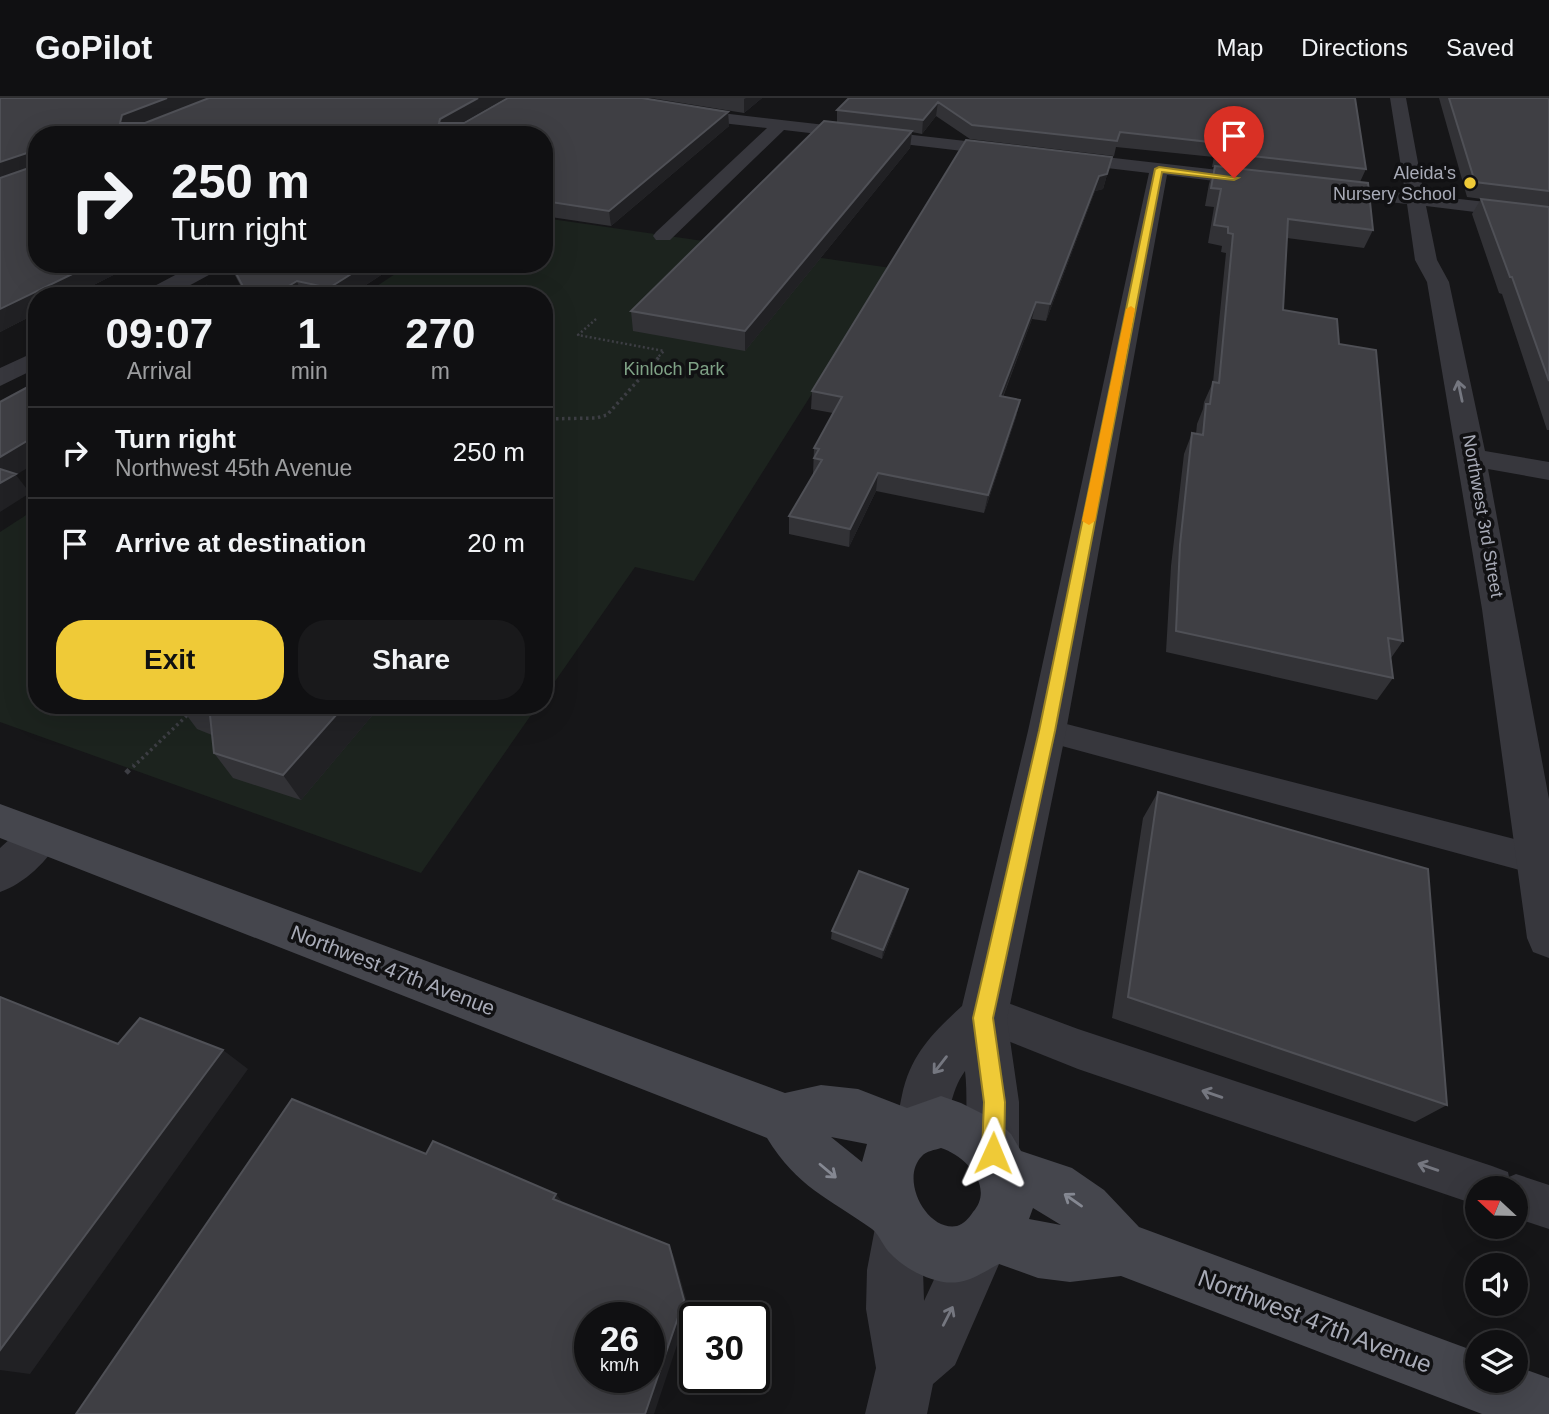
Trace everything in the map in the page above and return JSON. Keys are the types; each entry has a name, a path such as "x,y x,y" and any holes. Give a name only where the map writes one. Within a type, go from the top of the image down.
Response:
{"street":[{"path":"609,98 654,102 780,125 1278,183"},
{"name":"Northwest 3rd Street","path":"1398,98 1426,260 1438,282 1474,458 1549,938"},
{"path":"663,236 780,125"},
{"path":"901,1391 934,1345 985,1241 1004,1217 1007,1194 998,1163 984,1016 1047,731 1159,169"},
{"path":"1305,186 1549,215"},
{"path":"170,287 195,273"},
{"path":"0,378 28,363"},
{"path":"1474,458 1549,471"},
{"path":"0,874 20,829"},
{"name":"Northwest 47th Avenue","path":"20,829 785,1119 821,1110 858,1115 914,1129 940,1122 960,1126 979,1137 998,1163 1053,1187 1085,1209 1121,1248 1549,1409"},
{"path":"901,1391 895,1309 896,1218 885,1188 886,1167 893,1148 914,1129 931,1076 953,1047 984,1016"},
{"name":"Northwest 47th Avenue","path":"785,1119 801,1146 834,1176 896,1218 919,1243 939,1252 959,1254 985,1241 1070,1254 1121,1248"}],"lane":[{"path":"1047,731 1538,860"},
{"path":"984,1016 1465,1179"},
{"path":"1528,1200 1549,1207"}],"path":[{"path":"553,419 596,418 607,415 664,351 578,335 596,319"},
{"path":"127,773 189,714"}],"green space":[{"name":"Kinloch Park","path":"553,219 891,268 694,581 635,567 553,684 553,287 376,287 396,273 553,273"},
{"path":"28,514 28,714 532,714 421,873 0,722 0,532"}],"building":[{"path":"0,98 167,98 122,115 120,123 145,123 209,98 478,98 440,119 439,123 464,123 508,98 642,98 728,112 609,211 553,202 553,126 28,126 28,153 0,162"},
{"path":"849,98 1355,98 1366,169 1217,152 1218,143 1120,132 1117,141 972,125 938,102 923,120 837,110"},
{"path":"1449,98 1549,98 1549,191 1475,182"},
{"path":"824,121 912,131 745,331 631,311"},
{"path":"966,140 1112,157 1107,174 1099,176 1050,304 1036,302 1000,396 1020,400 988,495 878,473 850,529 789,516 822,460 814,458 819,449 814,448 842,397 812,391"},
{"path":"1215,166 1368,183 1373,230 1288,219 1283,310 1337,319 1339,344 1376,350 1403,641 1388,638 1393,678 1176,631 1180,545 1192,433 1203,435 1206,404 1210,404 1213,382 1219,383 1233,234 1228,233 1228,227 1214,225 1221,189 1211,188"},
{"path":"28,168 28,273 74,273 45,287 28,287 28,295 0,309 0,178"},
{"path":"1481,199 1549,207 1549,381 1512,277"},
{"path":"236,273 353,273 331,287 297,281 287,287 243,287"},
{"path":"28,387 28,440 0,457 0,402"},
{"path":"0,469 16,474 0,483"},
{"path":"207,714 337,714 283,775 214,753 210,715"},
{"path":"1158,792 1428,869 1447,1105 1128,997"},
{"path":"859,871 908,889 883,950 832,931"},
{"path":"0,997 118,1044 140,1018 223,1050 0,1350"},
{"path":"292,1099 426,1154 433,1141 556,1194 553,1199 669,1245 684,1300 679,1302 679,1315 665,1356 665,1302 574,1302 574,1393 652,1393 645,1414 76,1414"}],"slow traffic":[{"path":"1089,521 1131,309"}],"place":[{"name":"Aleida's Nursery School","path":"1470,183"}],"route":[{"path":"993,1153 994,1102 983,1018 1047,731 1159,169 1234,178"}]}
